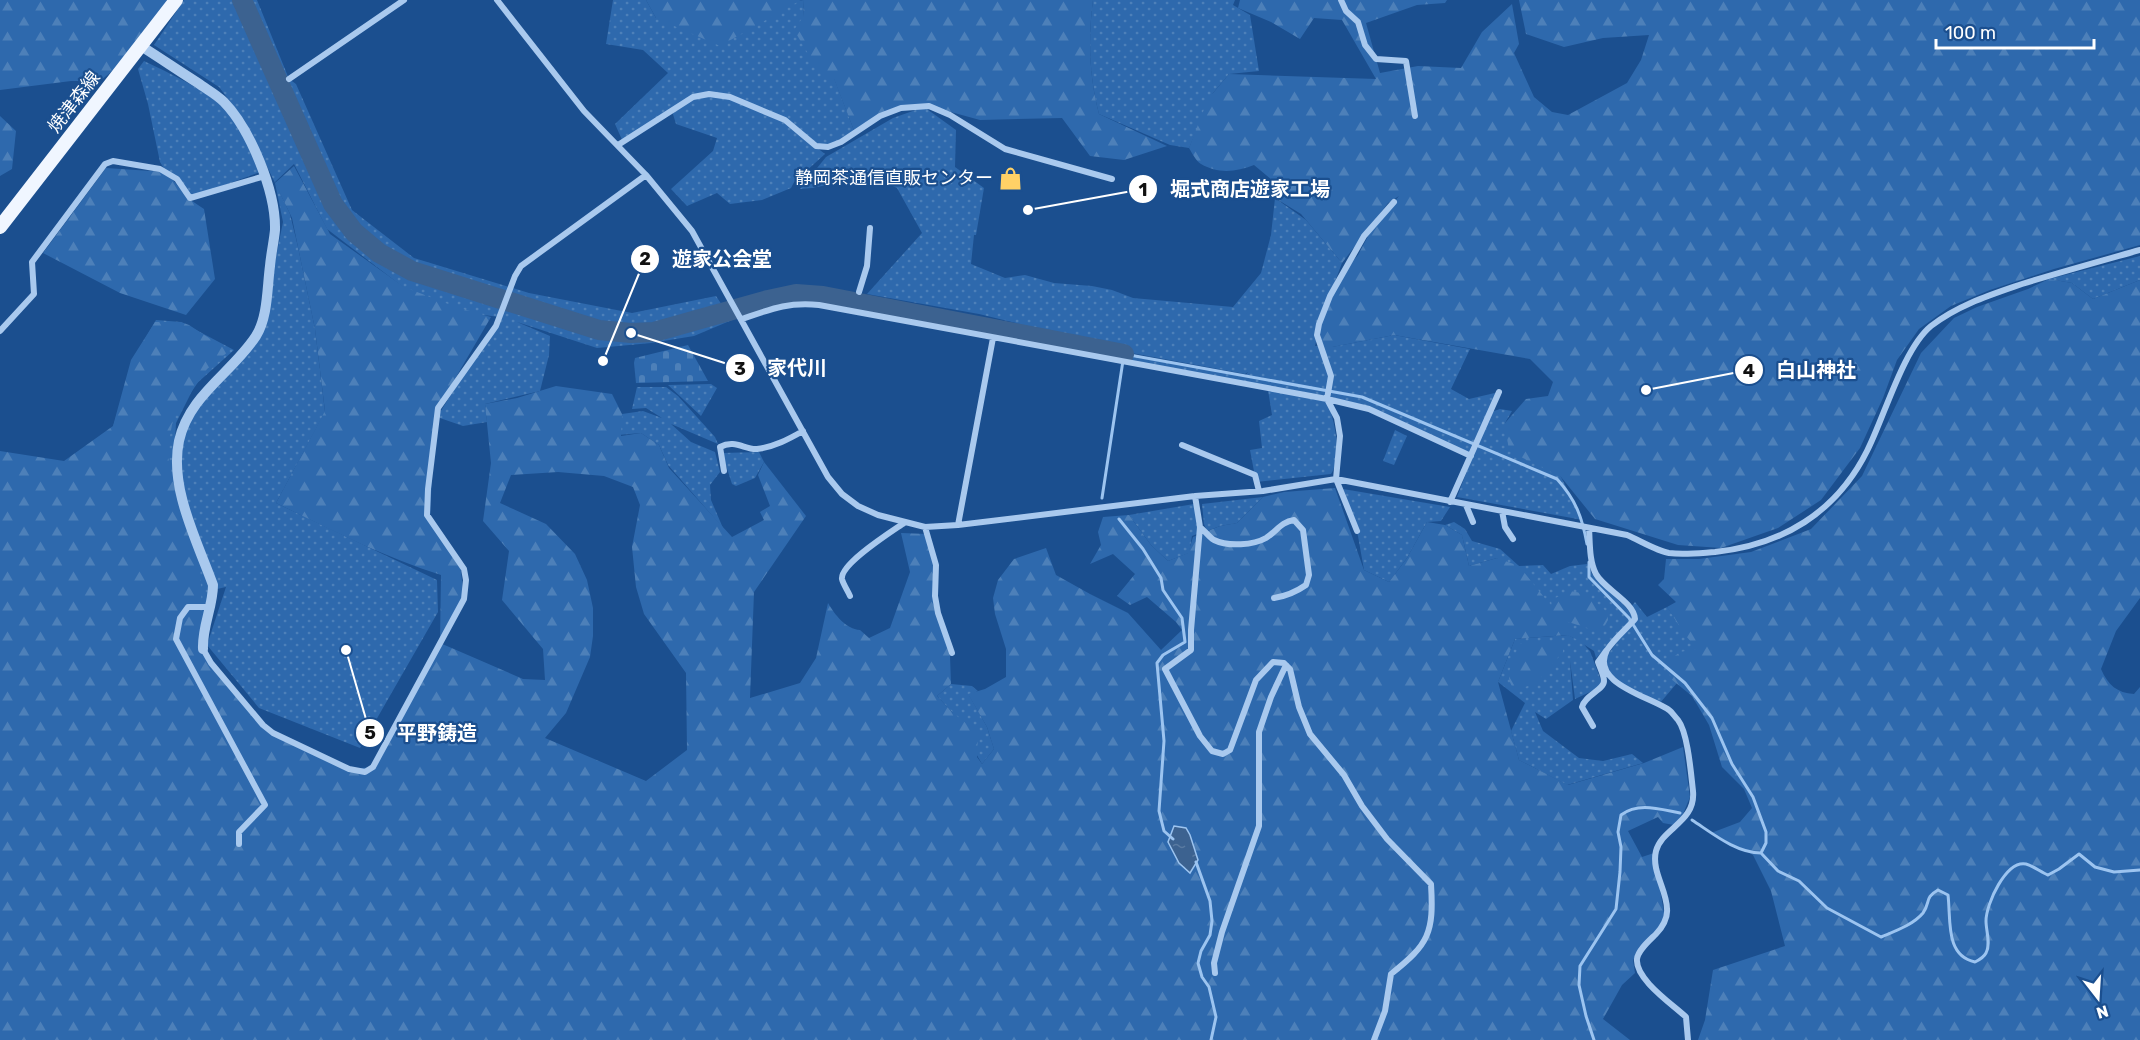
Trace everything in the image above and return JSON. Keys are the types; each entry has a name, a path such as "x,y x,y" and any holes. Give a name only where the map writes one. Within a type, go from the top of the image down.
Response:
{"main road":[{"name":"焼津森線","path":"0,227 177,0"}],"street":[{"path":"289,80 404,0"},
{"path":"497,0 584,111 646,175 692,231 828,477 842,494 858,506 878,516 925,527 1195,496 1259,491 1336,479 1627,535 1667,552 1680,554 1728,550 1791,531 1809,521 1824,508 1852,476 1867,452 1914,348 1930,327 1980,298 2056,273 2140,250"},
{"path":"1341,0 1346,11 1358,22 1365,45 1376,59 1406,61 1415,116"},
{"path":"141,46 222,100 243,124 265,176 273,205 275,229 264,313 258,333 249,347 198,400 186,419 179,441 176,465 179,490 213,585 213,598 203,635 203,649 211,663 263,725 273,733 349,769 365,772 373,767 464,599 466,580 464,569 427,515 438,408 496,326 521,266 646,175"},
{"path":"618,145 693,97 709,94 730,97 785,120 816,146 828,147 841,142 880,116 901,108 929,106 950,115 1005,148 1112,179"},
{"path":"0,331 34,294 32,262 105,164 113,161 160,169 177,179 190,198 265,176"},
{"path":"1357,531 1336,479 1340,436 1337,418 1327,397 1331,376 1317,335 1330,296 1364,236 1394,202"},
{"path":"859,292 867,266 870,228"},
{"path":"742,319 798,303 1327,397 1370,409 1471,454"},
{"path":"958,525 993,338"},
{"path":"1450,502 1499,392"},
{"path":"724,471 720,447 726,444 745,445 754,450 776,444 803,431"},
{"path":"1182,445 1255,475 1259,491"},
{"path":"1195,496 1200,527 1191,650 1165,669 1200,736 1212,751 1223,754 1230,750 1256,680 1273,662 1284,663 1290,669 1299,707 1310,734 1344,775 1362,807 1388,839 1431,884 1433,914 1425,941 1412,957 1391,974 1385,1011 1374,1040"},
{"path":"1466,505 1473,522"},
{"path":"1502,512 1505,527 1514,539"},
{"path":"1200,527 1211,539 1221,543 1254,544 1267,537 1286,521 1294,520 1303,530 1309,575 1306,585 1296,592 1274,598"},
{"path":"850,596 842,579 844,570 856,558 903,523"},
{"path":"925,527 936,565 935,596 938,613 952,653"},
{"path":"1588,527 1594,569 1598,577 1635,615 1635,620 1598,662 1603,686 1586,699 1582,707 1593,726"},
{"path":"210,607 188,607 180,618 176,639 265,805 239,832 239,844"},
{"path":"1606,651 1606,669 1611,678 1623,687 1669,710 1680,722 1684,734 1693,794 1691,805 1685,817 1663,838 1656,851 1656,864 1667,909 1660,929 1637,958 1639,969 1646,981 1686,1017 1688,1040"},
{"path":"1215,973 1214,963 1222,932 1259,826 1259,732 1271,697 1286,665"}],"green space":[{"path":"0,0 167,0 136,52 100,81 71,81 0,90"},
{"path":"184,0 257,0 289,79 296,84 352,210 414,258 529,293 632,313 716,296 732,320 694,336 597,348 517,322 550,336 549,355 540,391 485,404 487,422 463,426 437,417 500,317 467,313 411,293 327,229 294,164 275,182 290,214 298,247 315,329 325,412 276,503 437,580 438,612 360,748 259,708 207,645 226,587 217,589 213,585 198,650 239,835 112,430 135,356 156,320 181,322 234,350 195,385 176,423 173,476 187,425 202,396 261,331 283,222 275,183 245,121 219,87 154,45"},
{"path":"613,0 646,0 656,18 804,0 803,17 834,78 855,133 828,147 816,147 825,154 794,182 791,188 762,200 730,204 717,193 687,206 671,189 713,151 717,138 676,124 672,111 623,142 615,124 668,73 643,50 606,44"},
{"path":"646,0 801,0 720,46 656,18"},
{"path":"804,0 1093,0 1090,57 1099,114 1167,146 1124,160 1090,156 1062,118 980,120 929,106 901,108 855,133 834,79 819,72 794,30 803,17"},
{"path":"1093,0 1235,0 1233,5 1250,15 1259,71 1229,74 1213,93 1189,148 1170,145 1099,114 1090,57"},
{"path":"1240,0 1447,0 1445,3 1417,5 1366,23 1380,73 1418,66 1461,68 1482,32 1512,4 1519,44 1514,53 1534,97 1552,112 1568,115 1627,83 1641,60 1649,35 1603,38 1564,47 1526,34 1519,0 2140,0 2140,245 2054,269 1990,290 1951,306 1919,329 1897,360 1883,398 1860,448 1821,500 1778,528 1721,548 1678,545 1595,519 1561,477 1509,451 1505,423 1526,399 1548,396 1553,382 1530,359 1394,335 1322,349 1319,324 1342,274 1358,255 1374,225 1399,196 1388,203 1342,263 1301,214 1275,198 1278,185 1254,165 1220,171 1199,163 1189,148 1208,99 1229,74 1376,79 1342,20 1314,18 1300,39 1271,22 1238,8"},
{"path":"144,61 198,89 223,106 244,128 263,171 190,198 177,179 166,172 160,162 138,69"},
{"path":"924,107 956,130 955,167 984,188 976,235 974,235 971,264 1005,278 1025,275 1054,283 1112,290 1133,298 1233,307 1261,273 1271,235 1275,198 1306,220 1342,263 1322,316 1315,346 1332,347 1394,335 1470,349 1451,389 1469,399 1499,392 1491,412 1500,409 1512,411 1505,423 1561,477 1583,520 1457,497 1472,458 1394,419 1327,399 1337,447 1335,466 1331,474 1256,482 1250,450 1262,448 1259,421 1272,415 1268,390 799,301 749,316 744,299 798,289 837,291 1020,324 979,314 867,294 922,233 897,188 871,176 800,189 826,157 893,118","holes":["1126,352 1245,374 1248,372 1246,375 1286,382 1139,358"]},
{"path":"0,116 16,131 12,169 0,176"},
{"path":"294,166 330,234 404,287 456,307 491,317 438,408 433,448 430,521 460,562 464,599 440,643 441,575 378,551 276,503 325,411 315,329 292,218 275,183"},
{"path":"106,168 166,172 189,199 204,209 215,279 186,315 120,293 43,253"},
{"path":"2140,256 2140,280 2093,299 2072,283 2049,279"},
{"path":"2049,279 2072,283 2093,299 2140,280 2140,598 2116,631 2101,669 2110,684 2118,690 2134,694 2140,687 2140,1040 1698,1040 1705,1020 1713,970 1785,946 1771,891 1753,855 1711,833 1740,822 1752,808 1744,789 1722,767 1709,725 1692,696 1671,679 1667,662 1680,652 1697,649 1667,607 1676,602 1658,585 1664,579 1666,559 1699,559 1751,552 1811,529 1862,476 1921,353 1954,318"},
{"path":"155,322 181,322 189,325 229,351 207,369 173,419 167,453 180,506 200,558 203,649 263,725 349,769 373,767 440,643 523,679 545,680 543,649 502,600 509,551 483,521 491,463 485,404 517,398 556,386 612,394 622,414 621,436 641,433 659,445 669,468 732,537 764,520 760,512 770,506 758,475 764,462 806,516 754,592 750,698 800,683 816,658 828,603 841,621 860,630 869,638 890,628 910,572 901,533 927,534 936,565 936,598 950,656 951,684 937,696 952,712 978,733 977,757 982,764 994,749 987,727 968,694 985,689 1006,677 1006,649 995,614 993,598 998,580 1014,559 1046,548 1056,575 1128,613 1161,650 1182,630 1176,622 1147,597 1130,605 1117,596 1135,574 1113,554 1090,564 1101,545 1098,532 1103,517 1129,515 1151,545 1168,561 1188,553 1193,537 1220,526 1237,523 1263,497 1284,492 1335,488 1364,570 1389,582 1407,558 1427,522 1445,525 1462,535 1469,566 1497,558 1519,566 1552,607 1551,600 1570,591 1587,594 1607,612 1608,620 1604,627 1597,631 1565,621 1587,648 1567,635 1515,639 1498,682 1519,760 1568,785 1644,763 1683,747 1690,797 1683,814 1674,825 1663,823 1658,817 1628,831 1642,857 1654,853 1665,919 1633,960 1635,973 1622,985 1603,1019 1630,1040 0,1040 0,451 64,461 113,426 131,360","holes":["558,472 604,476 633,487 640,505 632,547 636,587 644,614 686,673 687,750 646,781 545,738 566,713 590,657 593,608 587,580 575,554 546,524 500,503 511,475"]},
{"path":"688,345 708,381 636,383 635,358"},
{"path":"711,384 717,388 701,416 668,385"},
{"path":"637,387 666,387 678,396 715,437 718,444 671,424 691,442 715,452 720,472 710,485 711,500 723,528 668,465 659,445 641,433 618,435 622,414 643,411 662,418 646,408 632,409"},
{"path":"1395,430 1407,436 1394,465 1383,461"},
{"path":"759,452 764,462 755,478 736,486 732,484 722,453"},
{"path":"1343,489 1450,507 1441,521 1427,522 1407,558 1389,582 1364,570 1358,536"},
{"path":"1263,497 1237,523 1207,531 1202,504"},
{"path":"1194,504 1200,527 1197,534 1192,536 1189,553 1168,561 1151,545 1129,515"},
{"path":"1454,522 1465,529 1472,541 1500,549 1519,566 1543,565 1551,574 1570,566 1587,564 1592,574 1611,590 1633,616 1630,608 1635,602 1647,617 1667,607 1698,649 1672,678 1677,683 1660,703 1626,688 1608,669 1605,659 1629,625 1596,658 1594,651 1583,644 1590,651 1603,686 1575,699 1570,661 1573,700 1546,719 1535,712 1543,731 1579,758 1603,761 1632,754 1643,763 1567,785 1519,760 1511,731 1525,703 1498,682 1515,639 1568,635 1574,638 1497,558 1469,566 1462,535 1445,525"},
{"path":"1563,641 1563,652 1537,681 1523,688 1514,689 1509,673 1519,644"},
{"path":"951,684 972,686 978,691 969,695 987,727 994,749 982,764 952,712 937,696"}],"water":[{"path":"1174,826 1186,828 1190,835 1198,860 1190,873 1179,863 1168,842"}],"waterway":[{"path":"242,0 333,204 354,232 379,253 412,271 599,330 631,333 654,332 796,294 823,296 1124,354"},
{"path":"1102,498 1124,354 1362,397 1557,479 1577,509 1587,544"},
{"path":"1119,519 1143,549 1161,578 1163,590 1182,618 1185,642 1163,655 1157,663 1164,741 1159,811 1164,831 1173,839"},
{"path":"1589,562 1589,577 1629,618 1652,655 1685,683 1712,718 1732,764 1753,797 1766,832 1766,843 1761,853"},
{"path":"1594,1040 1579,985 1580,966 1616,909 1621,847 1618,832 1621,815 1642,808 1657,808 1680,813"},
{"path":"1692,820 1733,846 1761,853 1778,871 1799,881 1827,908 1881,937 1904,927 1919,917 1931,895 1938,890 1948,895 1951,936 1954,945 1965,958 1975,962 1984,956 1987,949 1986,921 1989,904 1998,885 2011,869 2026,864 2048,875 2079,854 2095,867 2114,872 2140,870"},
{"path":"1196,862 1210,901 1212,921 1210,935 1201,951 1198,963 1202,977 1209,987 1216,1017 1211,1040"}],"place":[{"name":"静岡茶通信直販センター","path":"1011,178"},
{"name":"堀式商店遊家工場","path":"1028,210"},
{"name":"家代川","path":"631,333"},
{"name":"遊家公会堂","path":"603,361"},
{"name":"白山神社","path":"1646,390"},
{"name":"平野鋳造","path":"346,650"}]}
